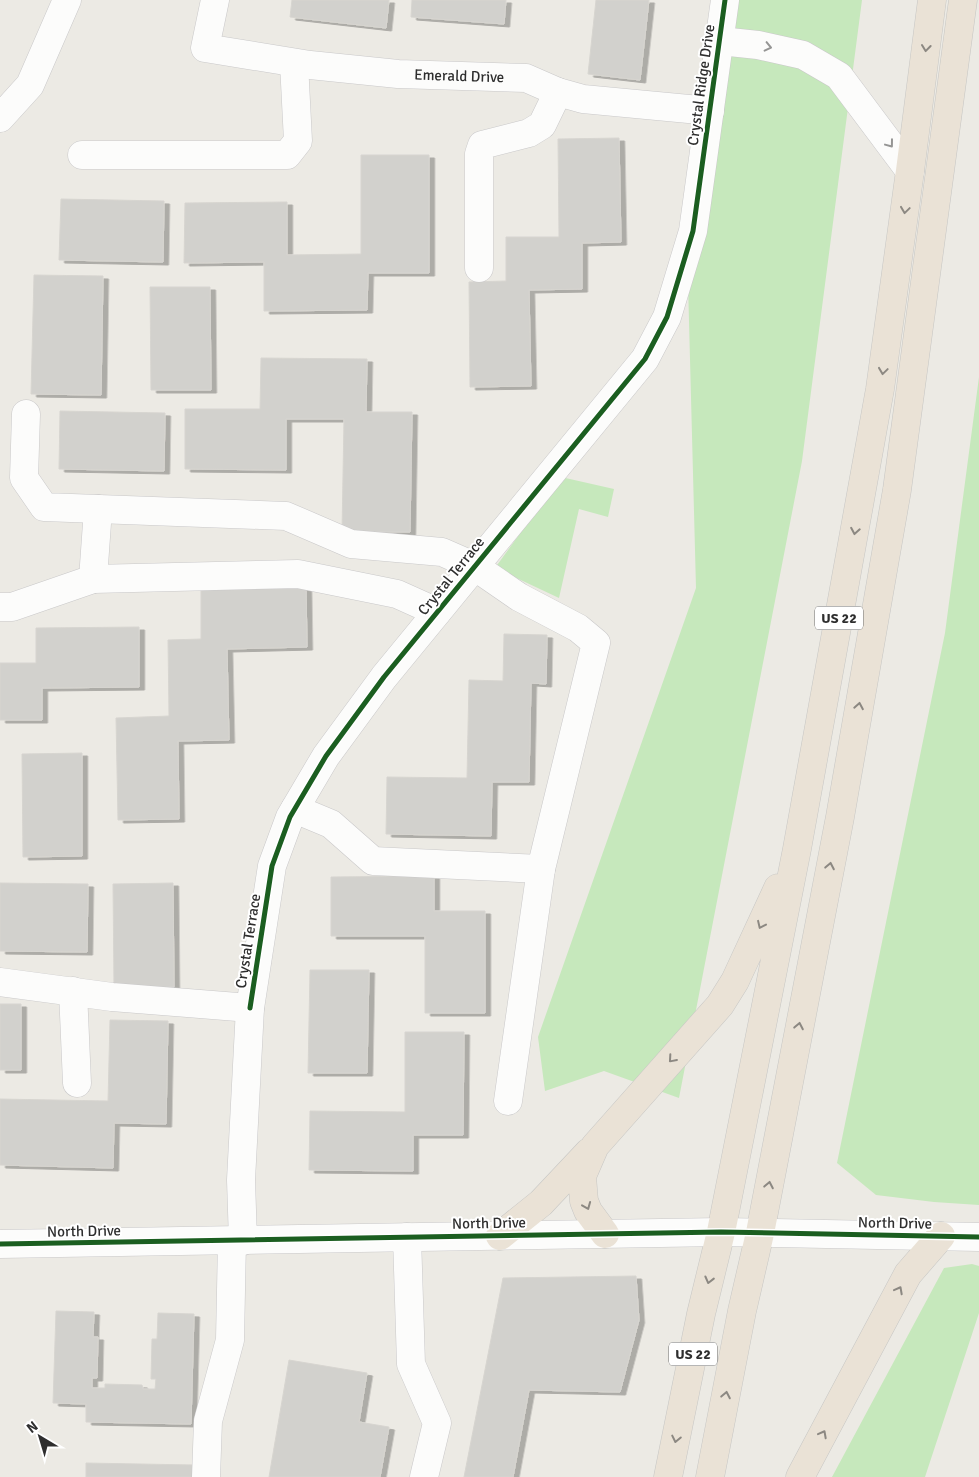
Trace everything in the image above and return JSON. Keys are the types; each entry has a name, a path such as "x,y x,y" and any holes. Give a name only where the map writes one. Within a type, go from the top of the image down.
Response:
{"highway":[{"name":"US 22","path":"668,1477 701,1314 721,1232 797,849 880,389 932,0"},
{"name":"US 22","path":"710,1477 742,1311 760,1233 840,817 897,490 963,0"},
{"path":"500,1236 540,1203 596,1146 720,1005 735,981 797,849"},
{"path":"596,1146 582,1176 584,1202 588,1211 605,1234"},
{"path":"800,1477 908,1274 941,1236"}],"street":[{"path":"0,118 30,85 67,0"},
{"name":"Emerald Drive","path":"215,0 206,48 294,63 398,74 526,78 558,92 583,99 710,111"},
{"name":"Crystal Ridge Drive","path":"701,173 725,0"},
{"path":"720,41 758,45 803,55 839,76 910,171"},
{"path":"82,156 287,155 298,141 294,63"},
{"path":"479,268 479,154 482,144 529,133 542,125 558,92"},
{"name":"Crystal Terrace","path":"206,1477 208,1421 230,1340 238,1241 250,1008 272,866 290,817 326,756 384,677 645,358 667,317 693,231 701,173"},
{"path":"26,414 24,478 44,507 286,516 351,544 442,552 474,566 520,596 578,628 596,642 541,869 508,1101"},
{"path":"93,579 98,509"},
{"path":"0,607 12,607 93,579 298,574 397,594 437,612"},
{"path":"295,809 331,824 373,860 541,869"},
{"path":"0,982 112,996 250,1008"},
{"path":"73,991 77,1083"},
{"name":"North Drive","path":"0,1244 721,1232 979,1237"},
{"path":"407,1237 411,1364 437,1423 424,1477"}],"green space":[{"path":"724,0 862,0 802,461 679,1098 604,1071 545,1091 538,1037 696,588 688,283"},
{"path":"979,377 979,1205 876,1195 837,1163 945,633"},
{"path":"561,477 614,489 608,517 579,509 559,598 495,568"},
{"path":"972,1264 979,1266 979,1313 925,1477 832,1477 944,1268"}],"building":[{"path":"292,0 389,0 386,28 290,17"},
{"path":"412,0 506,0 504,24 411,17"},
{"path":"596,0 649,0 640,80 588,74"},
{"path":"619,138 621,242 582,243 582,289 529,290 531,386 470,387 469,282 506,281 506,237 559,237 558,139"},
{"path":"361,155 429,155 429,273 368,273 367,310 264,311 264,262 184,263 185,203 287,202 287,255 361,254"},
{"path":"61,199 164,201 163,262 59,260"},
{"path":"34,275 103,276 101,395 31,394"},
{"path":"150,287 210,287 211,390 151,390"},
{"path":"261,358 367,359 366,412 412,412 410,532 342,532 344,419 286,419 286,470 185,469 185,409 260,409"},
{"path":"60,411 165,413 164,471 59,469"},
{"path":"306,587 307,647 227,649 229,740 178,741 179,819 118,820 116,718 169,716 168,640 201,639 201,589"},
{"path":"139,627 139,687 42,688 42,720 0,720 0,663 36,663 36,628"},
{"path":"504,634 547,635 546,684 531,683 529,782 492,782 491,836 386,834 387,777 467,778 469,680 503,681"},
{"path":"82,753 82,856 23,857 22,754"},
{"path":"434,876 434,911 485,911 485,1013 425,1013 425,936 331,936 331,877"},
{"path":"0,883 88,884 87,952 0,951"},
{"path":"173,883 174,987 114,987 113,884"},
{"path":"310,970 369,970 367,1073 308,1073"},
{"path":"0,1004 21,1004 21,1070 0,1070"},
{"path":"110,1020 168,1021 166,1124 114,1123 113,1168 0,1165 0,1099 108,1101"},
{"path":"405,1032 464,1032 463,1135 413,1135 413,1171 309,1170 310,1111 405,1112"},
{"path":"636,1276 639,1320 620,1392 529,1390 513,1477 464,1477 503,1278"},
{"path":"56,1311 94,1312 93,1337 98,1337 97,1378 92,1378 92,1388 105,1388 105,1384 142,1385 143,1389 155,1389 156,1379 151,1379 152,1339 157,1339 158,1313 194,1314 191,1424 86,1422 86,1404 53,1403"},
{"path":"289,1360 367,1373 359,1422 389,1427 380,1477 269,1477"},
{"path":"86,1463 195,1465 194,1477 86,1477"}],"cycle path":[{"path":"250,1008 272,866 290,817 326,756 384,677 645,359 667,317 693,231 725,0"},
{"path":"0,1244 721,1232 979,1237"}]}
